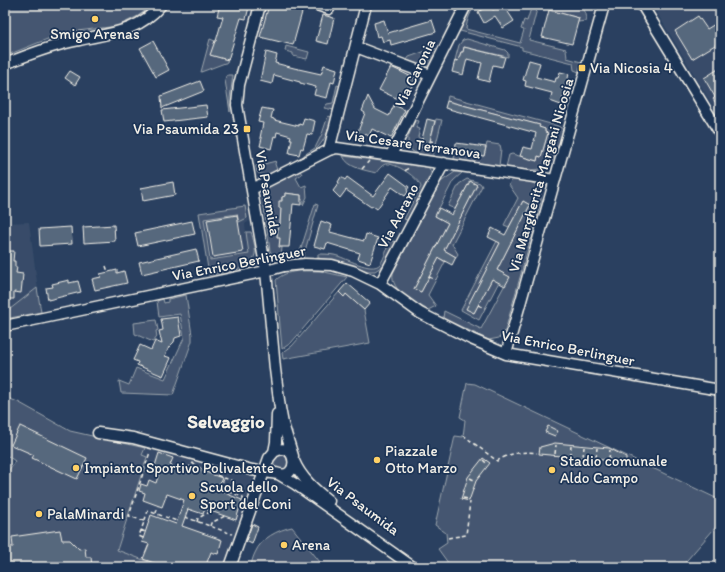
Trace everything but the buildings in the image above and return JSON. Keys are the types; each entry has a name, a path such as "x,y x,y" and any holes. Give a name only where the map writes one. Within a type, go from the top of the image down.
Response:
{"street":[{"path":"5,64 52,46 71,41 118,33 150,16 161,5"},
{"name":"Via Psaumida","path":"260,5 239,85 237,105 266,271 277,388 283,424 293,459 299,472 333,505 422,567"},
{"path":"317,5 329,8"},
{"path":"329,150 366,5"},
{"name":"Via Caronia","path":"391,155 466,5"},
{"path":"642,5 720,133"},
{"name":"Via Margherita Margani Nicosia","path":"506,354 604,7"},
{"path":"356,47 430,75"},
{"name":"Via Cesare Terranova","path":"252,188 329,150 337,148 555,180"},
{"name":"Via Adrano","path":"380,284 444,163"},
{"name":"Via Enrico Berlinguer","path":"5,326 284,266 317,263 332,265 353,271 380,284 420,312 471,339 506,354 720,390"},
{"path":"274,452 276,442 277,388"},
{"path":"98,433 133,438 265,473 284,474 290,471 293,459 291,453 284,449 277,450 271,454 269,462 265,473 235,564"},
{"path":"269,462 271,469 278,474"},
{"name":"Via Psaumida","path":"278,474 295,484 413,567"}],"path":[{"path":"430,141 437,142"},
{"path":"362,169 370,160"},
{"path":"405,171 411,165"},
{"path":"106,266 108,272"},
{"path":"429,277 436,280"},
{"path":"478,305 485,308"},
{"path":"463,435 497,461 506,456 517,453 538,453"},
{"path":"555,454 556,445"},
{"path":"570,456 571,446"},
{"path":"583,457 584,447"},
{"path":"596,458 597,448"},
{"path":"609,459 610,450"},
{"path":"144,521 129,516 150,452 155,452"},
{"path":"483,460 487,464"},
{"path":"191,462 205,471 233,481 229,492"},
{"path":"224,478 220,489 243,497 242,506"},
{"path":"470,478 474,480"},
{"path":"448,538 466,535 469,500 463,498"},
{"path":"156,513 158,506"},
{"path":"143,538 139,536 148,511 177,521"},
{"path":"197,522 198,518 212,511"},
{"path":"210,526 211,523 225,516"},
{"path":"185,517 236,536"},
{"path":"141,530 145,532"},
{"path":"235,564 244,567"}],"shaded area":[{"path":"5,5 153,5 138,16 118,26 77,31 50,38 5,56"},
{"path":"473,5 477,5 468,19 466,29 520,43 524,30 521,29 524,20 527,21 532,5 538,5 529,40 566,49 567,58 581,62 579,72 574,70 573,63 522,50 522,47 460,31"},
{"path":"550,5 580,7 584,10 586,21 578,22 579,18 549,10"},
{"path":"652,5 720,5 720,118 695,76"},
{"path":"210,39 215,41 211,55 228,60 227,63 201,72"},
{"path":"467,39 505,50 508,53 508,57 464,47 458,61 455,60 459,45 463,40"},
{"path":"286,46 309,52 307,59 293,56 293,53 285,51"},
{"path":"434,48 437,49 428,67 407,60 409,57"},
{"path":"233,75 230,112 225,80 226,76"},
{"path":"337,85 340,86 334,110 324,108 327,104 333,103"},
{"path":"448,96 558,126 563,129 556,154 546,166 540,169 532,170 506,167 509,155 512,154 537,161 538,156 541,157 548,133 545,132 545,129 539,127 539,125 447,101"},
{"path":"328,116 332,117 326,136 315,150 304,157 304,155 315,148 322,134"},
{"path":"436,119 442,120 433,156 412,151 408,143 408,137 415,120 419,121 416,128 420,129 418,137 422,139 420,147 428,149"},
{"path":"487,143 500,145 499,166 454,159 455,152 484,156"},
{"path":"343,156 428,167 431,174 407,220 404,219 421,187 416,179 395,165 385,164 376,173 353,166 345,160"},
{"path":"276,161 275,164 277,170 265,175 257,172 256,166"},
{"path":"300,171 302,174 296,178 301,187 306,185 307,197 303,205 301,195 285,193 285,196 282,197 279,208 281,208 280,224 278,224 277,237 280,238 280,247 282,247 281,259 274,256 270,251 262,193 266,188"},
{"path":"455,172 463,172 453,181 435,216 448,223 414,289 421,292 439,258 445,262 428,295 436,306 428,310 410,300 399,291 393,280 393,273 438,185"},
{"path":"467,179 480,183 482,186 452,244 458,254 456,257 444,250 477,185 470,181 455,209 448,206 459,184"},
{"path":"512,179 533,183 537,186 541,195 541,202 505,331 499,338 489,340 443,318 444,311 481,329 509,277 497,270 530,205 523,201 509,227 504,225 518,198 509,185"},
{"path":"315,204 318,205 303,258 298,258"},
{"path":"247,205 249,221 245,224 246,232 251,232 255,252 254,257 246,266 209,275 199,213"},
{"path":"245,206 247,218 239,222 237,214 204,219 210,260 249,254 246,232 251,232 255,249 253,260 243,268 209,275 199,213"},
{"path":"29,222 41,312 5,319 5,223"},
{"path":"389,240 396,242 384,265 375,271 368,271 342,262 318,258 318,254 339,256 358,264 376,267 383,259"},
{"path":"497,241 500,243 467,309 474,313 492,279 499,282 479,320 461,310"},
{"path":"320,271 347,277 291,343 282,349 276,280 280,276 291,272"},
{"path":"37,288 41,312 5,319 5,313"},
{"path":"339,292 344,296 346,294 364,310 370,343 283,359 282,353 292,346"},
{"path":"186,295 192,341 173,395 121,393 119,381 129,385 136,368 165,379 184,338 180,314 159,317 157,301 163,299 164,303 168,302 168,299"},
{"path":"156,320 158,330 156,331 157,337 153,342 135,334 134,323"},
{"name":"Stadio comunale Aldo Campo","path":"467,383 475,384 720,500 720,522 681,567 451,567 438,549 447,543 446,533 435,525 455,436 463,437 465,420 460,417"},
{"name":"Impianto Sportivo Polivalente","path":"5,397 18,402 70,431 145,448 142,455 147,457 117,550 162,567 5,567 5,528 9,528 5,495 5,476 15,461 5,454"},
{"name":"Scuola dello Sport del Coni","path":"145,448 254,475 256,479 225,567 162,567 117,550 146,457 142,455"},
{"path":"281,453 287,455 290,465 284,470 276,468 273,463 274,458"},
{"name":"Arena","path":"292,527 324,567 253,567 251,565 261,543 281,530"}],"place":[{"name":"Smigo Arenas","path":"95,19"},
{"name":"Via Nicosia 4","path":"582,68"},
{"name":"Via Psaumida 23","path":"247,129"},
{"name":"Piazzale Otto Marzo","path":"377,460"},
{"name":"Impianto Sportivo Polivalente","path":"76,468"},
{"name":"Stadio comunale Aldo Campo","path":"552,470"},
{"name":"Scuola dello Sport del Coni","path":"192,496"},
{"name":"PalaMinardi","path":"39,514"},
{"name":"Arena","path":"284,545"}],"district":[{"name":"Selvaggio","path":"226,421"}]}
